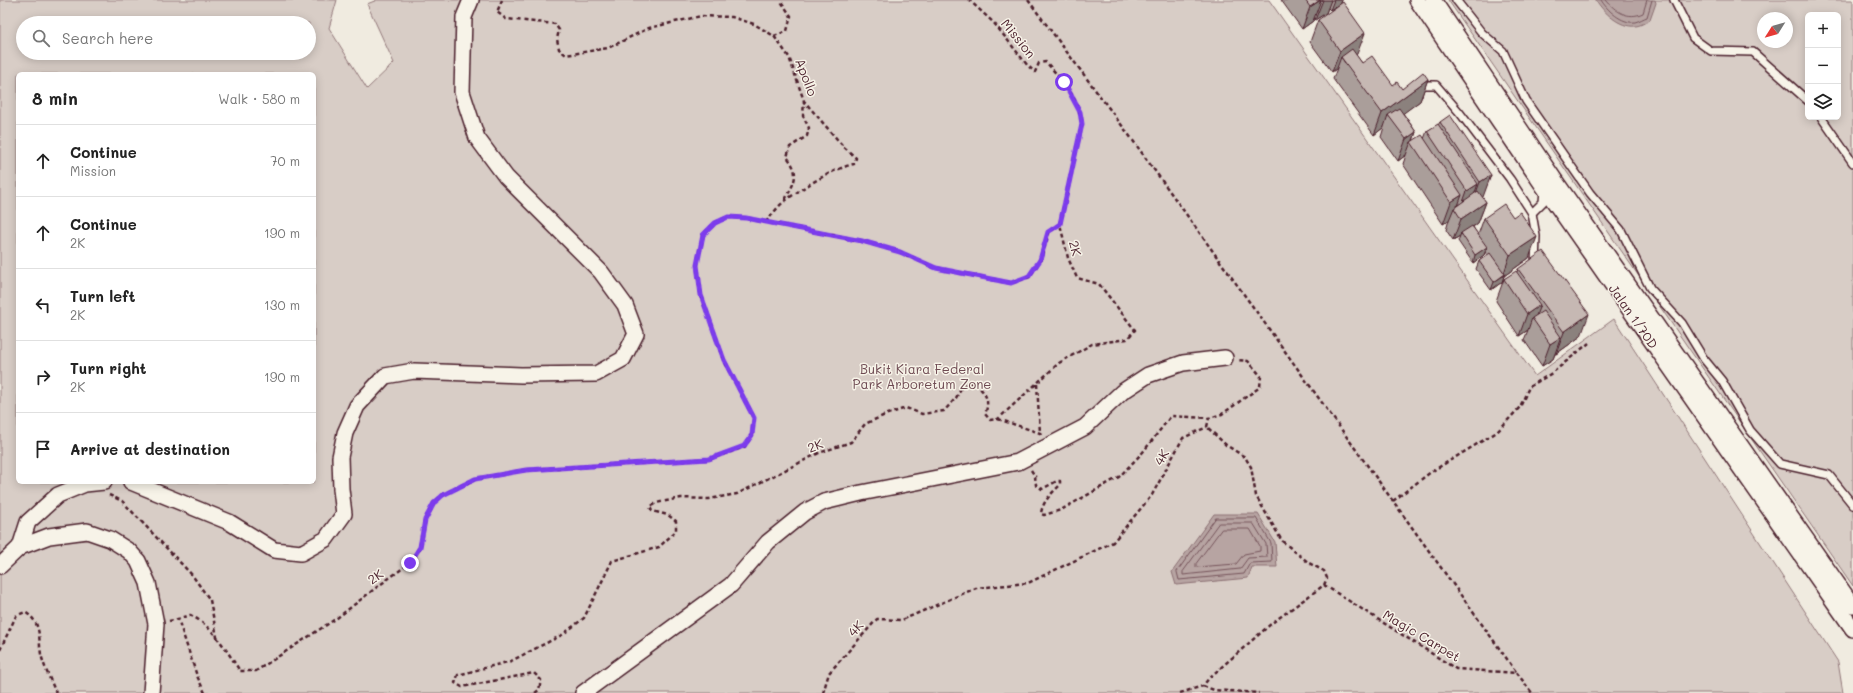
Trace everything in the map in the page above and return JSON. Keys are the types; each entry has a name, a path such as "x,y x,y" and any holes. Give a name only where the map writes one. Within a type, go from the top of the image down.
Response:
{"street":[{"path":"136,484 229,522 274,550 301,553 326,539 344,514 341,489 340,457 345,433 357,406 385,376 414,371 521,375 596,374 623,359 636,334 625,305 601,272 506,177 477,138 462,92 464,17 471,0"},
{"name":"Jalan 1/70D","path":"1417,0 1853,606"},
{"name":"Jalan 1/70D","path":"1433,0 1549,183 1853,630"},
{"path":"583,693 731,586 768,542 805,512 824,502 1018,462 1085,428 1122,392 1148,374 1183,363 1225,358"},
{"path":"20,548 28,522 58,495 85,484"},
{"path":"0,566 20,548 49,536 87,531 110,539 129,551 138,561 148,583 156,624 151,693"}],"lane":[{"path":"1456,0 1482,33 1503,51 1526,101 1590,193 1621,230 1650,288 1682,323 1704,359 1722,381 1750,430 1780,464 1829,475 1853,504"},
{"path":"1674,0 1693,38 1711,51 1753,52 1805,98"},
{"path":"1420,85 1436,85 1510,179 1532,212 1536,236 1535,266 1528,271"},
{"path":"1823,120 1853,163"},
{"path":"1532,212 1543,202 1549,183"}],"path":[{"name":"Apollo","path":"502,0 497,12 506,19 555,24 560,30 557,39 559,49 566,55 608,48 649,28 701,16 732,18 754,24 774,36 789,57 804,101 843,146 856,158 854,164 844,166 831,172 785,201 766,222"},
{"path":"774,36 787,31 791,16 780,0"},
{"name":"Mission","path":"968,0 994,23 1028,66 1035,72 1039,63 1046,62 1064,82 1080,112 1082,124 1060,224"},
{"path":"1028,0 1134,142 1530,692"},
{"path":"785,201 795,180 795,166 788,157 790,146 807,136 809,128 803,116 804,101"},
{"name":"2K","path":"205,693 197,676 178,619 190,615 202,621 217,638 240,671 256,671 337,618 377,586 410,563 420,547 425,520 434,503 443,495 475,479 526,470 709,459 744,446 752,435 754,418 724,360 701,295 697,265 703,235 715,223 728,217 746,218 862,241 900,252 936,268 1011,283 1029,276 1040,260 1048,232 1060,224 1068,258 1077,278 1099,284 1135,330 1127,339 1092,344 1059,363 998,419 990,420 985,414 988,406 986,397 981,388 972,382 962,386 956,398 944,411 922,414 906,408 884,415 865,424 851,442 819,453 738,494 709,500 681,498 656,503 650,507 652,511 668,515 676,521 676,531 659,547 612,561 584,618 562,635 511,661 458,675 455,683 462,687 534,674 541,680 539,690 535,693"},
{"path":"1393,501 1431,472 1497,432 1520,407 1529,387 1552,373 1589,343"},
{"path":"1018,462 1029,467 1035,476 1036,485 1042,489 1057,481 1060,481 1060,484 1049,496 1041,510 1041,514 1044,515 1061,510 1119,477 1143,452 1171,416 1209,418 1222,414 1260,387 1261,376 1248,361 1225,358"},
{"path":"1037,384 1040,433"},
{"path":"1180,693 1203,686 1209,678 1272,624 1324,585 1327,578 1324,571 1309,563 1282,541 1256,496 1251,467 1245,457 1226,445 1207,427 1209,418"},
{"path":"998,419 1040,433 1053,445"},
{"name":"4K","path":"823,693 829,673 877,619 902,620 976,588 1028,583 1113,542 1152,495 1183,438 1207,427"},
{"path":"85,484 122,501 192,575 210,600 217,638"},
{"name":"Magic Carpet","path":"1324,585 1456,669 1517,673"},
{"path":"0,650 16,616 25,612 34,618 40,636 41,654 56,693"},
{"path":"1203,686 1214,690 1258,693"}],"green space":[{"name":"Bukit Kiara Federal Park Arboretum Zone","path":"0,0 337,0 329,28 367,89 394,63 367,4 377,0 1269,0 1535,376 1614,319 1838,662 1843,693 0,693"},
{"path":"1448,0 1853,0 1853,586"}],"water":[{"path":"1596,0 1655,0 1656,3 1650,20 1639,25 1629,26 1612,18"},
{"path":"1214,514 1258,514 1275,542 1277,567 1252,567 1248,578 1176,585 1172,572"}],"building":[{"path":"1305,0 1320,0 1310,7"},
{"path":"1343,2 1365,33 1340,51 1318,20"},
{"path":"1352,49 1362,63 1372,56 1393,85 1397,82 1402,89 1423,72 1428,79 1382,113 1341,57"},
{"path":"1399,108 1416,132 1406,139 1388,115"},
{"path":"1450,115 1491,175 1480,182 1440,122"},
{"path":"1438,124 1478,184 1467,191 1427,131"},
{"path":"1422,135 1462,195 1451,202 1411,142"},
{"path":"1478,191 1486,202 1461,219 1454,208"},
{"path":"1504,204 1513,217 1520,212 1537,237 1510,255 1484,218"},
{"path":"1472,226 1487,247 1475,255 1461,233"},
{"path":"1543,251 1589,314 1564,332 1518,269"},
{"path":"1490,253 1505,274 1494,282 1479,261"},
{"path":"1516,271 1540,305 1527,314 1504,279"},
{"path":"1543,311 1561,337 1550,344 1532,318"}],"route":[{"path":"410,563 420,547 425,520 434,503 443,495 475,479 526,470 649,464 709,459 744,446 752,435 754,418 724,360 701,295 697,265 703,235 715,223 728,217 746,218 862,241 900,252 936,268 1011,283 1029,276 1040,260 1048,232 1060,224 1082,124 1080,112 1064,82"}]}
